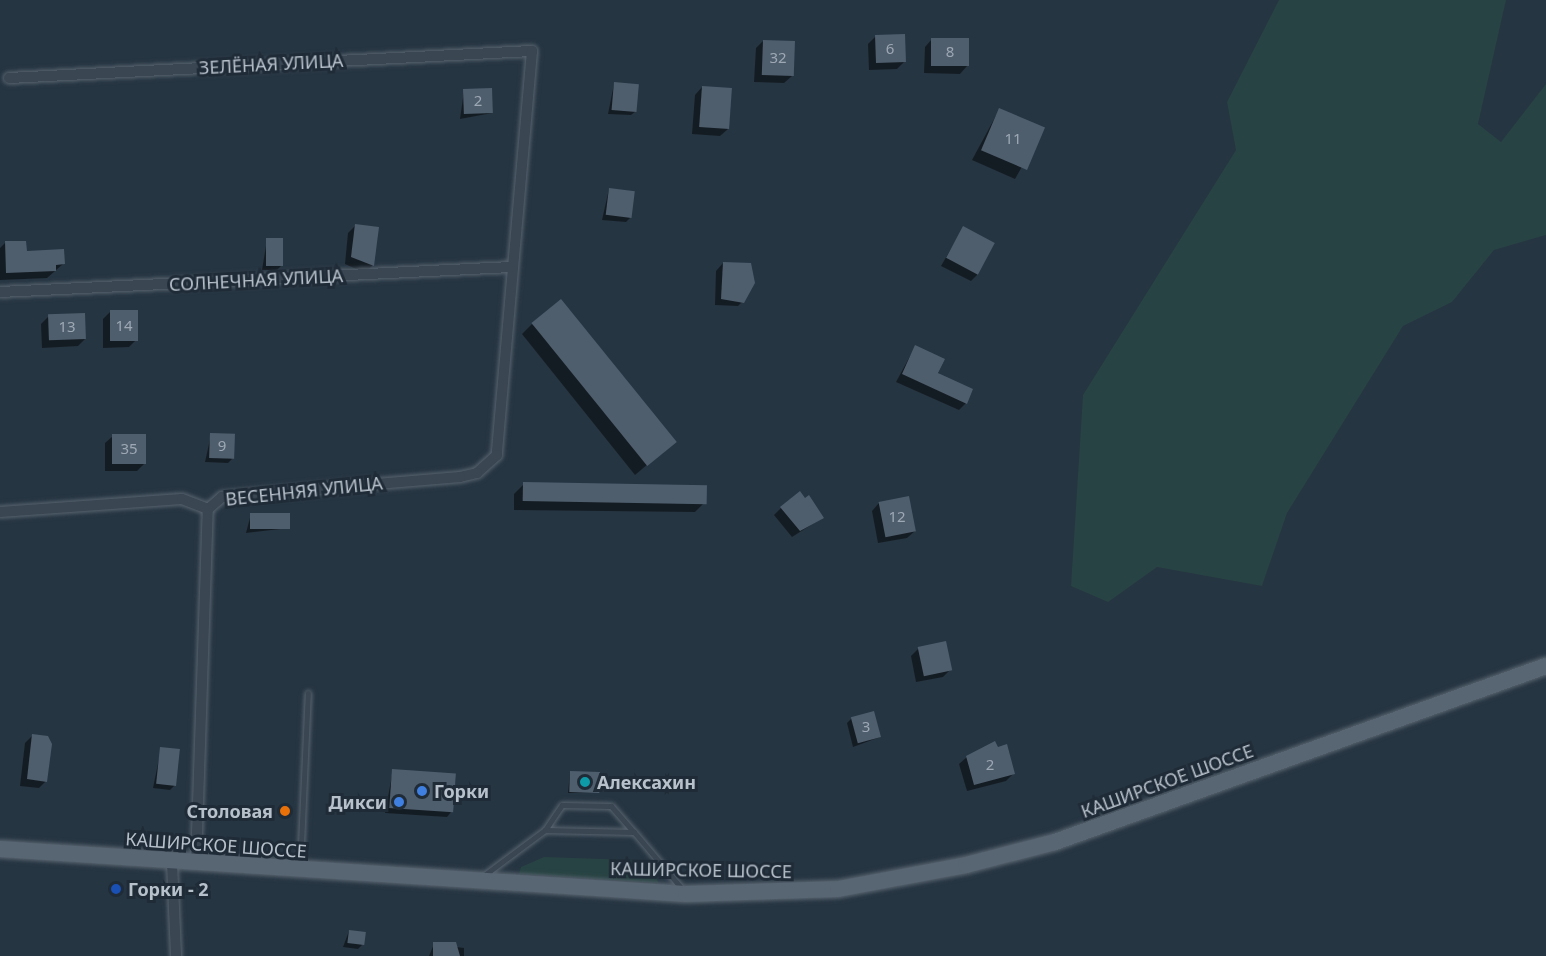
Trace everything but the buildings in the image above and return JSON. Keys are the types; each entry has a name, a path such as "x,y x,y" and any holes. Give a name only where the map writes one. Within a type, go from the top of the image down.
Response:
{"main road":[{"name":"КАШИРСКОЕ ШОССЕ","path":"0,849 172,863 686,894 838,889 977,862 1055,842 1546,666"}],"street":[{"name":"ЗЕЛЁНАЯ УЛИЦА","path":"9,78 532,51 511,267"},
{"name":"СОЛНЕЧНАЯ УЛИЦА","path":"0,292 511,267"},
{"name":"ВЕСЕННЯЯ УЛИЦА","path":"0,512 182,499 208,509 222,496 460,477 477,473 497,455 511,267"},
{"path":"196,864 208,509"},
{"path":"172,863 176,956"}],"lane":[{"path":"300,870 308,693"},
{"path":"476,881 545,830 562,805 601,805 611,806 686,894"},
{"path":"545,830 634,832"}],"green space":[{"path":"1279,0 1506,0 1478,124 1501,142 1546,84 1546,235 1494,250 1452,302 1403,326 1287,513 1262,586 1157,567 1108,602 1071,586 1083,395 1236,150 1227,102"},
{"path":"544,857 633,860 655,870 658,883 519,874 521,867"}],"place":[{"name":"Алексахин","path":"585,782"},
{"name":"Горки","path":"422,791"},
{"name":"Дикси","path":"399,802"},
{"name":"Столовая","path":"285,811"},
{"name":"Горки - 2","path":"116,889"}]}
